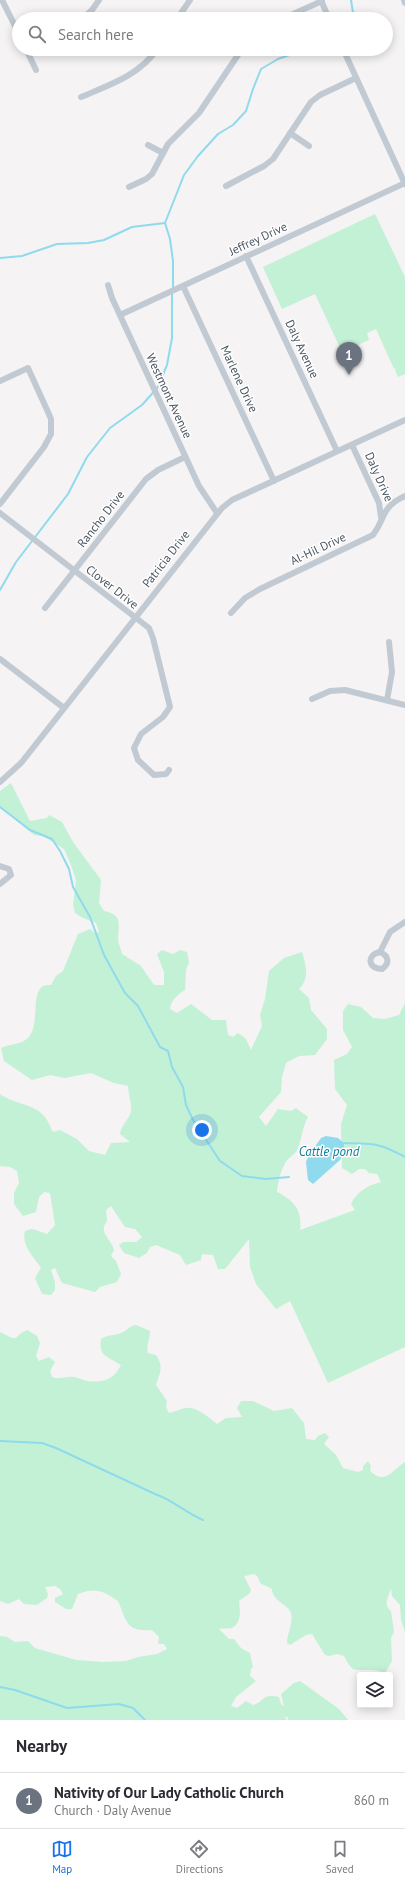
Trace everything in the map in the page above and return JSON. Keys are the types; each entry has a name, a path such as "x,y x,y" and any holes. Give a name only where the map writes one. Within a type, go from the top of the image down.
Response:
{"street":[{"path":"2,0 12,20"},
{"path":"90,12 99,0"},
{"path":"182,12 190,0"},
{"path":"297,12 321,1 326,12"},
{"path":"29,56 36,70"},
{"path":"81,97 135,72 152,56"},
{"path":"129,187 149,177 155,170 163,153 174,138 199,113 237,56"},
{"path":"346,56 405,183"},
{"path":"226,186 267,164 316,97 356,78"},
{"path":"290,133 309,146"},
{"path":"148,145 163,153"},
{"name":"Jeffrey Drive","path":"120,315 405,183"},
{"name":"Daly Avenue","path":"246,256 337,451"},
{"name":"Westmont Avenue","path":"108,285 120,315 204,496 217,512"},
{"name":"Marlene Drive","path":"183,286 274,481"},
{"path":"0,381 28,368 51,419 51,434 44,447 0,504"},
{"name":"Patricia Drive","path":"0,782 21,763 217,512 232,500 405,420"},
{"name":"Daly Drive","path":"352,444 379,503 381,520"},
{"name":"Rancho Drive","path":"45,608 146,479 158,470 186,457"},
{"name":"Al-Hil Drive","path":"231,613 245,598 260,589 366,540 376,531 388,506 405,496"},
{"name":"Clover Drive","path":"0,513 134,618 149,628 153,638 170,707 163,717 141,734 134,748 134,754 138,760 154,774 166,774 169,770"},
{"path":"387,700 392,672 390,642"},
{"path":"0,659 64,708"},
{"path":"312,699 323,693 338,690 353,691 405,705"},
{"path":"0,866 9,869 11,875 0,884"},
{"path":"380,952 390,932 405,922"}],"green space":[{"path":"375,214 405,277 405,374 398,377 395,370 396,368 394,369 376,329 367,333 369,340 342,352 315,294 282,309 263,267"},
{"path":"11,783 30,821 47,818 49,815 62,822 73,842 101,880 99,903 104,911 110,912 117,917 119,924 118,940 122,954 141,966 154,985 164,985 164,972 157,954 162,950 173,954 180,950 187,952 189,962 186,970 185,990 175,998 170,1009 177,1013 191,1004 212,1020 226,1020 228,1035 233,1037 238,1033 246,1039 251,1050 262,1026 260,1015 265,999 269,971 284,958 302,952 306,967 306,976 305,981 299,989 309,998 311,1010 327,1029 327,1039 315,1055 299,1056 286,1063 282,1077 281,1092 259,1117 266,1126 278,1109 291,1111 296,1108 308,1117 304,1125 297,1150 288,1159 282,1170 277,1192 288,1198 296,1206 301,1223 300,1230 355,1210 351,1204 359,1192 371,1185 381,1182 377,1174 369,1173 365,1169 359,1169 352,1174 342,1168 341,1124 347,1105 335,1089 334,1060 347,1054 352,1047 343,1030 343,1011 348,1004 361,1007 373,1018 385,1019 399,1015 405,1003 405,1347 328,1383 290,1301 276,1309 256,1284 250,1267 249,1239 225,1269 218,1269 213,1255 202,1254 201,1260 186,1265 180,1255 156,1245 150,1247 147,1253 139,1258 124,1253 119,1245 123,1242 136,1242 142,1237 135,1229 125,1227 111,1206 106,1210 107,1221 104,1232 114,1250 111,1256 116,1261 121,1274 117,1282 100,1287 95,1292 62,1283 55,1268 51,1270 55,1282 55,1290 51,1295 42,1294 35,1278 41,1268 26,1246 24,1236 25,1231 31,1229 47,1234 55,1225 50,1193 44,1192 39,1197 36,1212 23,1216 14,1204 14,1193 19,1183 17,1171 10,1167 0,1166 0,1094 11,1100 30,1106 40,1112 47,1119 53,1132 60,1130 77,1139 89,1151 105,1155 111,1143 130,1142 120,1134 130,1114 131,1108 128,1086 114,1083 91,1073 64,1078 50,1075 32,1080 4,1061 1,1048 23,1042 32,1032 35,1019 36,999 40,989 46,985 51,985 56,976 63,971 78,934 90,929 95,933 99,932 96,923 75,913 73,905 76,880 64,849 43,836 34,835 0,807 0,791"},
{"path":"136,1325 150,1331 147,1347 148,1353 156,1355 160,1363 160,1373 156,1385 167,1401 166,1407 169,1413 185,1408 194,1409 217,1424 226,1418 242,1417 237,1408 241,1401 253,1401 274,1411 292,1408 304,1423 306,1439 315,1440 318,1436 325,1433 329,1437 324,1444 336,1455 343,1468 358,1472 363,1470 363,1466 368,1461 371,1466 370,1471 381,1477 385,1477 405,1462 405,1632 401,1620 400,1605 392,1596 391,1589 387,1606 391,1611 394,1632 391,1638 392,1661 386,1672 374,1670 356,1670 350,1666 344,1656 337,1654 329,1656 325,1655 312,1634 306,1635 290,1645 287,1643 292,1618 290,1611 276,1599 272,1589 260,1583 258,1577 254,1574 244,1576 251,1590 249,1594 239,1601 239,1620 232,1628 219,1629 229,1639 234,1639 241,1648 250,1653 253,1667 251,1669 250,1676 256,1681 236,1697 231,1706 237,1708 246,1701 253,1705 257,1704 266,1697 273,1696 279,1697 281,1704 284,1706 281,1694 294,1683 300,1681 339,1709 348,1720 288,1720 287,1716 285,1718 287,1720 0,1720 0,1636 7,1637 15,1642 28,1641 35,1648 76,1660 104,1662 126,1661 138,1657 157,1654 167,1649 164,1644 158,1644 159,1637 152,1630 137,1629 128,1624 118,1601 99,1591 90,1591 78,1594 72,1609 66,1609 55,1602 55,1598 63,1594 60,1589 55,1586 45,1587 48,1594 47,1598 37,1605 24,1604 19,1599 8,1604 0,1601 0,1332 12,1338 16,1338 27,1330 37,1336 40,1343 36,1356 39,1361 49,1357 55,1362 50,1371 52,1377 75,1377 95,1382 110,1378 121,1365 105,1356 101,1350 101,1339 107,1336 122,1333"}],"water":[{"name":"Cattle pond","path":"326,1136 338,1138 344,1143 344,1152 340,1160 313,1184 308,1180 306,1162 321,1138"}],"waterway":[{"path":"351,0 353,12"},
{"path":"173,289 173,261 170,239 165,223 184,175 198,156 218,134 233,125 246,111 261,69 286,56"},
{"path":"0,258 22,256 57,244 88,243 104,240 132,227 165,223"},
{"path":"0,590 16,562 68,494 87,457 110,428 142,405 158,387 167,365 172,338 172,293"},
{"path":"0,807 30,830 52,839 60,851 69,869 73,887 90,917 104,955 125,993 138,1006 160,1047 168,1051 172,1067 183,1087 186,1105 193,1120 220,1161 242,1176 266,1179 289,1177"},
{"path":"344,1143 381,1146 405,1157"},
{"path":"0,1441 42,1443 56,1448 162,1497 203,1520"},
{"path":"0,1687 15,1690 67,1708 119,1704 133,1708 145,1720"}],"place":[{"name":"Nativity of Our Lady Catholic Church","path":"349,375"}]}
